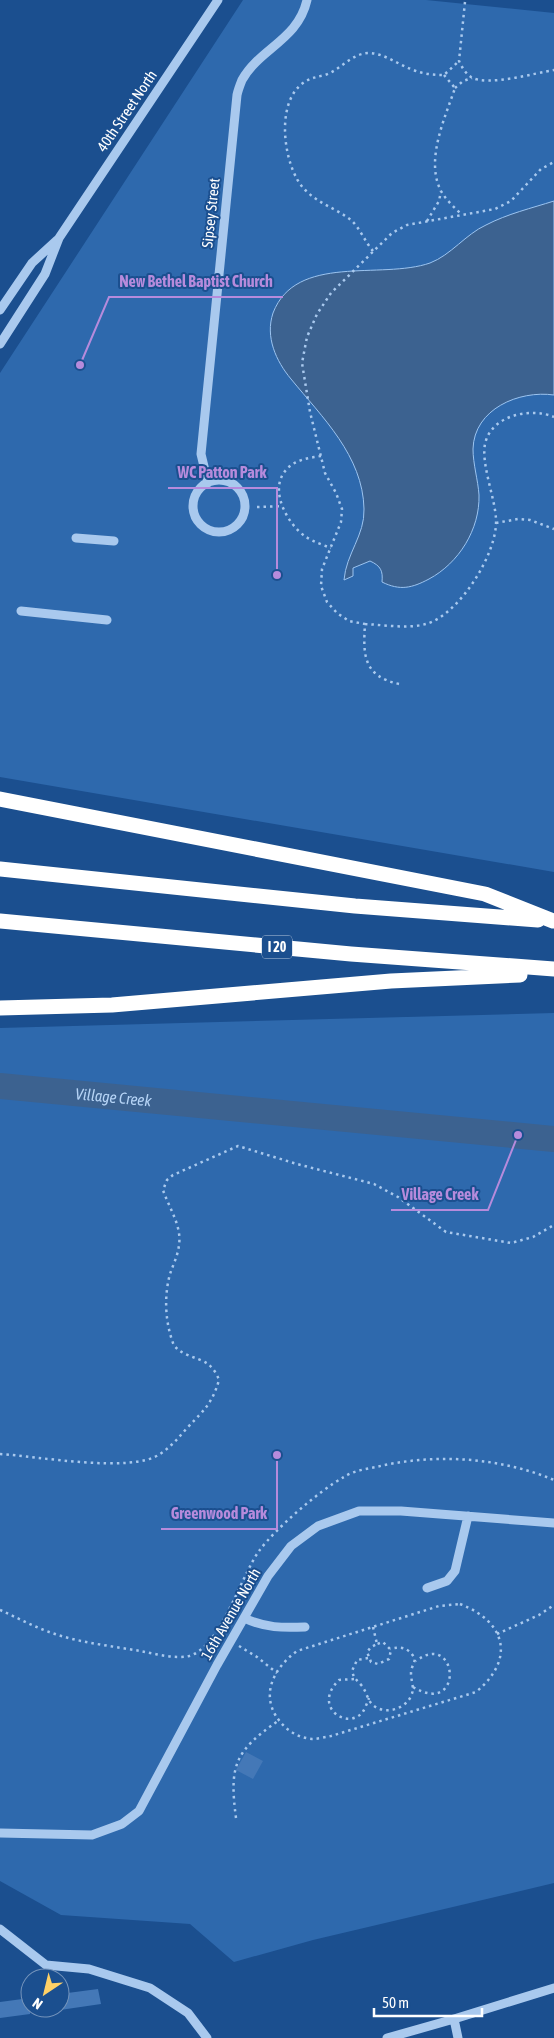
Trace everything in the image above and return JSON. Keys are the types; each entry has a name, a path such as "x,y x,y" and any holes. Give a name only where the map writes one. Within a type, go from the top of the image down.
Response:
{"highway":[{"path":"0,799 485,894 553,921"},
{"path":"0,869 355,906 553,921"},
{"name":"I 20","path":"0,921 351,954 554,969"},
{"path":"0,1008 112,1005 391,981 554,974"}],"street":[{"name":"40th Street North","path":"59,238 218,0"},
{"name":"Sipsey Street","path":"208,483 201,454 236,95 242,80 252,68 290,33 302,17 307,0"},
{"path":"0,310 32,262 59,238"},
{"path":"0,344 45,274 59,238"},
{"path":"228,482 234,485 243,496 245,511 238,524 232,529 218,532 210,530 198,522 193,508 194,500 197,493 208,483 228,482"},
{"path":"76,538 114,541"},
{"path":"21,611 107,620"},
{"name":"16th Avenue North","path":"0,1833 92,1835 122,1824 139,1811 268,1576 291,1546 318,1526 359,1511 401,1511 554,1524"},
{"path":"427,1588 446,1581 455,1571 468,1516"},
{"path":"244,1618 258,1625 282,1628 305,1627"},
{"path":"0,1929 46,1965 89,1969 150,1988 188,2013 207,2038"},
{"path":"388,2038 554,1988"},
{"path":"454,2019 458,2038"}],"path":[{"path":"465,2 459,61 472,78"},
{"path":"373,251 351,220 312,197 297,180 288,154 284,130 287,110 293,95 302,84 311,78 326,75 340,68 353,57 368,53 381,55 428,75 444,75 459,61"},
{"path":"462,215 441,191 436,174 436,155 443,122 455,88 462,81 472,78 495,80 554,70"},
{"path":"444,75 455,88"},
{"path":"554,162 541,169 511,201 495,209 407,225 392,233 331,293 317,314 307,337 302,363 310,412 325,473 342,509 341,522 322,569 321,586 327,602 337,613 349,620 365,624 407,626 426,624 442,618 457,604 473,582 489,552 496,524 485,444 492,430 501,420 528,413 544,413 554,417"},
{"path":"427,221 439,201 441,191"},
{"path":"321,456 299,460 286,469 280,480 282,506 287,517 295,527 307,537 331,548"},
{"path":"257,507 282,506"},
{"path":"496,524 518,519 530,520 554,529"},
{"path":"365,624 363,649 367,662 387,681 399,684"},
{"path":"0,1454 108,1464 136,1461 159,1455 212,1402 219,1380 216,1373 208,1364 184,1353 174,1345 168,1326 165,1300 169,1277 179,1245 179,1229 164,1190 167,1180 173,1174 222,1152 238,1146 374,1184 398,1197 446,1232 511,1243 533,1237 554,1225"},
{"path":"460,1604 476,1610 486,1618 497,1634 501,1650 496,1672 489,1682 476,1692 399,1716 331,1736 312,1739 290,1732 279,1720 270,1704 270,1689 276,1673 286,1659 297,1651 439,1606 460,1604"},
{"path":"497,1634 539,1615 554,1605"},
{"path":"372,1627 377,1644"},
{"path":"231,1641 257,1657 276,1673"},
{"path":"383,1642 390,1649 389,1659 384,1662 378,1664 371,1662 368,1658 367,1652 370,1647 377,1644 383,1642"},
{"path":"369,1698 362,1713 357,1716 343,1717 337,1715 328,1703 328,1697 339,1680 354,1679 361,1684 376,1706 385,1710 397,1709 407,1702 413,1687 411,1674 415,1661 412,1654 406,1648 390,1649"},
{"path":"413,1687 427,1694 436,1694 447,1684 451,1676 450,1667 437,1656 432,1654 425,1655 415,1661"},
{"path":"354,1679 352,1671 357,1660 368,1658"},
{"path":"397,1709 399,1716"},
{"path":"236,1818 232,1792 234,1770 242,1752 252,1740 279,1720"}],"shaded area":[{"path":"243,0 426,0 554,13 554,872 0,777 0,373"},
{"path":"554,201 554,395 541,394 513,399 490,413 481,423 475,435 473,449 479,495 476,520 466,544 450,564 429,579 417,585 406,587 395,587 382,582 380,569 370,561 353,568 353,576 344,580 345,571 364,518 362,490 357,472 339,438 286,372 277,357 273,348 270,331 273,313 284,294 300,282 320,275 410,268 430,263 445,255 479,229 494,221"},
{"path":"554,1013 554,1883 313,1940 234,1962 190,1924 61,1915 0,1881 0,1028"}],"building":[{"path":"246,1752 263,1761 253,1779 236,1770"},
{"path":"98,1989 101,2004 70,2009 70,1993"},
{"path":"20,1999 20,2015 0,2018 0,2002"}],"waterway":[{"name":"Village Creek","path":"0,1086 554,1139"}],"place":[{"name":"New Bethel Baptist Church","path":"80,365"},
{"name":"WC Patton Park","path":"277,575"},
{"name":"Village Creek","path":"518,1135"},
{"name":"Greenwood Park","path":"277,1455"}]}
